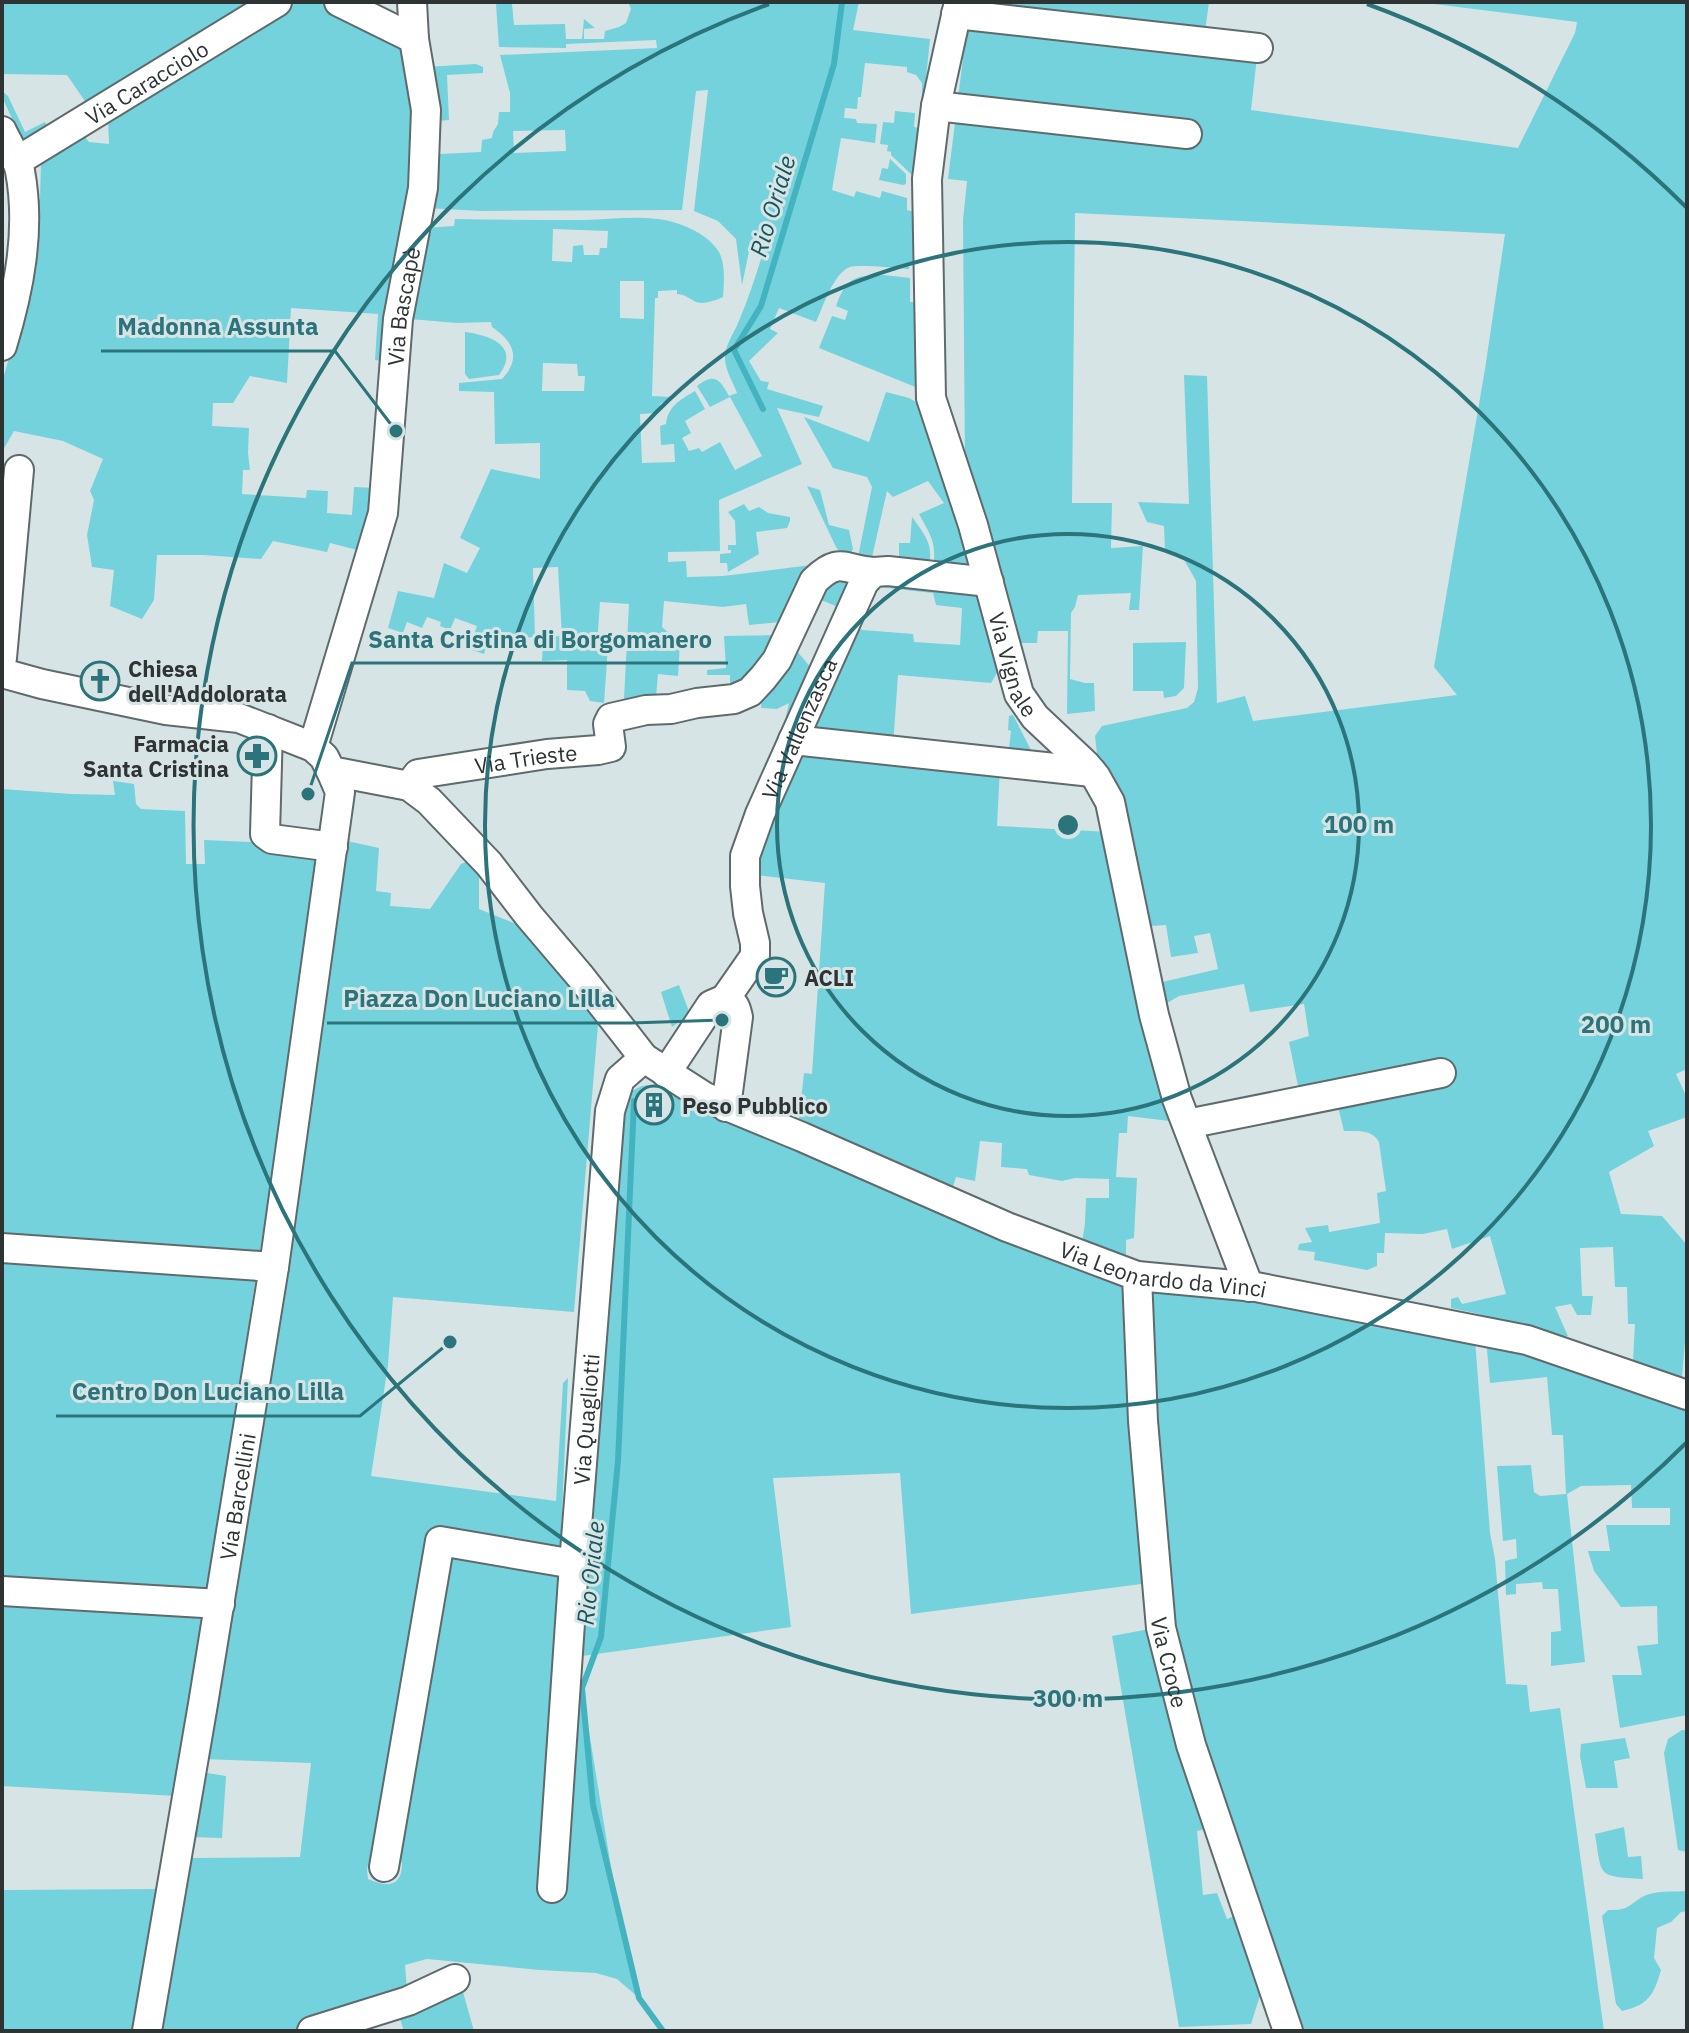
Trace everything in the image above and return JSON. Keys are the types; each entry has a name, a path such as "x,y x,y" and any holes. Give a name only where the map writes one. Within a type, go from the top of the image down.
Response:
{"street":[{"name":"Via Caracciolo","path":"16,160 277,2"},
{"path":"339,2 414,39"},
{"name":"Via Bascapè","path":"313,747 383,513 398,319 423,188 426,110 414,39 412,2"},
{"path":"958,8 1258,48"},
{"name":"Via Vignale","path":"958,8 936,106 927,179 931,398 973,525 1019,694 1035,717 1092,772 1110,802 1154,1015 1177,1099 1249,1287"},
{"path":"936,106 1187,134"},
{"path":"2,131 20,170 23,203 22,260 14,305 2,346"},
{"path":"2,658 19,470"},
{"name":"Via Trieste","path":"409,786 418,774 611,747 608,724 611,718 646,710 734,699 750,692 777,660 814,581 824,571 838,565 874,572"},
{"path":"874,572 989,582"},
{"name":"Via Vallenzasca","path":"655,1065 711,1005 725,999 755,956 745,886 745,856 760,814 864,582 874,572"},
{"path":"2,673 166,710 239,718 313,747 324,757 331,771 409,786 429,801 489,864 655,1065"},
{"path":"268,729 265,834 272,839 333,847"},
{"path":"793,740 1092,772"},
{"name":"Via Barcellini","path":"147,2031 274,1267 340,792 331,771"},
{"path":"725,999 735,1005 738,1017 726,1107"},
{"name":"Via Leonardo da Vinci","path":"655,1065 726,1107 1007,1227 1137,1276 1249,1287 1527,1340 1687,1395"},
{"name":"Via Quagliotti","path":"552,1888 610,1111 620,1079 655,1065"},
{"path":"1187,1124 1441,1073"},
{"path":"2,1248 274,1267"},
{"name":"Via Croce","path":"1137,1276 1143,1421 1161,1628 1191,1745 1288,2031"},
{"path":"384,1867 440,1541 574,1564"},
{"path":"2,1591 220,1604"},
{"path":"312,2031 395,2018 414,1999 455,1979"}],"shaded area":[{"path":"2,2 260,2 89,107 67,75 2,74"},
{"path":"287,2 330,2 413,49 417,186 388,362 375,360 378,314 291,308 287,383 250,376 233,403 213,403 212,426 249,428 250,470 243,470 242,494 306,498 307,490 328,491 327,513 352,515 354,487 377,488 361,551 330,543 327,552 273,541 261,559 157,555 154,600 142,619 110,606 114,570 92,567 87,535 94,500 90,491 103,459 63,441 14,431 3,450 2,465 2,382 26,301 35,203 40,199 41,161 81,132 89,142 109,144 108,120"},
{"path":"628,2 859,2 853,30 930,39 924,98 922,83 916,75 907,72 907,67 865,63 857,109 845,108 844,118 856,119 857,123 877,124 875,143 841,138 832,190 854,197 856,191 880,198 882,191 907,198 907,210 921,214 922,263 909,262 909,269 861,266 844,270 816,322 779,308 770,329 778,333 749,361 761,381 769,382 767,389 823,406 819,417 777,408 802,464 719,500 720,551 668,552 668,562 686,561 687,577 723,576 811,565 781,622 749,625 746,604 723,607 664,601 662,627 680,643 678,676 658,674 656,698 624,699 629,604 600,602 597,645 608,646 604,703 590,701 585,691 567,690 567,660 542,661 543,637 562,636 558,567 533,568 535,637 519,638 519,648 486,646 484,654 469,649 477,626 455,618 450,630 440,626 441,622 427,617 422,628 407,622 403,633 388,628 398,591 434,598 444,563 467,573 480,548 460,538 491,469 540,479 540,443 495,444 494,392 459,391 459,383 502,379 512,364 510,344 492,327 491,322 410,319 424,228 454,226 455,219 639,218 674,222 705,237 722,259 723,297 699,303 677,294 677,290 658,291 658,298 655,298 652,396 672,397 660,404 659,413 640,414 642,463 675,462 674,444 661,445 660,426 666,424 676,404 695,391 705,409 685,421 691,433 682,438 689,451 699,448 702,452 720,442 735,470 762,456 730,397 710,407 697,386 713,379 720,382 729,396 737,393 726,367 725,353 746,304 765,246 751,242 742,285 736,239 718,221 694,211 708,90 696,91 682,210 481,211 426,208 425,67 476,64 483,67 483,73 447,75 449,120 438,121 440,154 481,152 482,140 492,138 499,112 510,112 510,93 500,55 657,48 656,40 566,44 566,48 499,47 496,4 512,4 514,25 565,24 566,39 582,39 584,19 595,28 584,29 584,39 604,39 605,31 626,23 631,9","holes":["565,130 566,151 514,153 513,131","553,229 608,231 607,248 600,248 599,255 584,255 583,245 573,246 572,262 552,261","620,281 644,281 644,319 620,318","543,363 577,364 578,376 585,376 584,391 542,391"]},
{"path":"970,2 1209,2 1203,46 1257,57 1251,110 1518,148 1575,33 1577,22 1418,2 1687,2 1687,1069 1676,1074 1687,1098 1687,1117 1648,1131 1654,1146 1609,1172 1621,1214 1662,1216 1687,1245 1687,1342 1682,1377 1633,1360 1635,1324 1628,1324 1627,1287 1615,1287 1613,1247 1580,1248 1582,1296 1593,1296 1591,1315 1577,1315 1571,1304 1555,1307 1568,1336 1559,1337 1451,1308 1451,1299 1458,1297 1462,1304 1506,1294 1490,1236 1452,1249 1447,1229 1423,1234 1385,1233 1384,1253 1377,1253 1377,1266 1367,1270 1314,1260 1315,1252 1298,1250 1299,1244 1312,1242 1305,1228 1328,1225 1329,1232 1380,1223 1377,1193 1386,1191 1379,1142 1369,1133 1344,1131 1336,1099 1299,1091 1289,1042 1309,1036 1304,1004 1250,1012 1244,984 1179,996 1157,1009 1154,984 1218,969 1210,933 1194,936 1198,953 1171,957 1166,925 1151,926 1143,922 1114,798 1097,754 1095,736 1102,726 1187,708 1194,702 1198,688 1196,581 1182,556 1165,551 1164,526 1147,522 1138,502 1189,504 1184,375 1207,376 1217,703 1245,696 1253,721 1457,695 1434,667 1505,234 1075,213 1072,503 1112,503 1111,548 1143,546 1139,610 1129,610 1131,593 1078,595 1071,613 1070,679 1094,683 1095,711 1067,714 1068,631 1038,631 1037,643 1014,643 965,465 963,220 967,181 948,179"},
{"path":"2,91 8,96 25,132 45,122 49,129 23,142"},
{"path":"895,111 915,113 914,127 919,128 914,177 887,151 888,145 880,144 883,122 894,123"},
{"path":"890,159 906,174 906,184 879,180 882,168 888,169"},
{"path":"884,275 910,278 910,302 923,302 918,388 819,348 832,316 845,320 848,311 836,306 848,283 859,277"},
{"path":"465,332 492,339 504,349 505,365 499,375 469,379 465,374"},
{"path":"886,392 909,398 928,409 973,575 933,573 933,542 919,514 944,503 928,481 893,497 887,491 872,557 883,562 858,557 872,487 867,477 833,468 804,417 869,442"},
{"path":"807,486 820,490 829,525 849,530 853,549 849,556 836,547"},
{"path":"744,504 749,511 759,507 768,513 790,517 790,521 787,528 756,532 759,554 728,572 727,563 720,563 720,554 731,553 728,545 736,545 735,521 728,512"},
{"path":"912,517 928,542 929,573 899,569 899,543 910,543"},
{"path":"848,576 851,584 840,608 812,596 818,584"},
{"path":"873,576 982,586 1003,663 991,683 898,675 893,746 813,737 806,721 851,626 863,630 913,634 914,642 960,645 962,608 936,605 933,593 868,586"},
{"path":"784,635 730,696 730,675 707,675 707,670 726,668 724,636"},
{"path":"1186,642 1184,688 1176,696 1164,698 1163,691 1133,691 1133,643"},
{"path":"791,644 812,669 790,721 785,721 789,703 777,709 761,708 762,698"},
{"path":"1013,715 1032,752 978,754 979,745 1009,748 1009,716"},
{"path":"798,745 1000,767 997,826 1110,832 1178,1122 1128,1116 1127,1133 1119,1133 1116,1177 1137,1178 1134,1238 1126,1240 1126,1258 1082,1243 1086,1198 1109,1198 1109,1179 1075,1178 1062,1181 1029,1175 1027,1169 1001,1167 1002,1143 980,1141 975,1181 956,1177 951,1193 798,1128 804,1073 812,1074 825,883 755,875 765,816"},
{"path":"113,781 134,784 136,804 141,809 185,811 186,864 205,864 204,840 275,843 328,851 267,1206 176,1796 2,1786 2,789 115,795"},
{"path":"347,841 379,848 376,891 391,893 390,906 430,909 461,864 472,859 479,865 479,909 541,934 600,1001 574,1312 393,1297 388,1365 371,1476 556,1501 563,1383 568,1378 560,1555 432,1531 379,1852 371,1854 368,1879 392,1883 401,1871 402,1863 396,1856 448,1550 565,1570 620,1102 642,1086 670,1088 1131,1285 1149,1583 911,1614 900,1473 773,1478 791,1627 575,1657 620,1923 639,1998 617,1979 596,1973 427,1959 405,1965 408,2001 292,2031 161,2031 188,1858 300,1857 311,1763 203,1759"},
{"path":"679,985 690,1014 672,1027 661,992"},
{"path":"1141,1285 1248,1295 1475,1340 1506,1684 1527,1685 1530,1712 1560,1708 1604,2031 1304,2031 1297,2024 1178,1687"},
{"path":"1486,1339 1687,1407 1687,1715 1620,1728 1612,1675 1642,1675 1637,1646 1658,1644 1657,1606 1621,1607 1594,1571 1588,1551 1610,1551 1606,1525 1670,1525 1670,1508 1632,1508 1631,1485 1581,1486 1567,1494 1585,1662 1551,1666 1551,1632 1561,1631 1558,1589 1543,1589 1542,1582 1516,1584 1516,1594 1506,1595 1505,1561 1517,1558 1516,1539 1503,1541 1497,1466 1531,1465 1534,1492 1540,1496 1566,1494 1563,1435 1552,1435 1547,1377 1490,1383"},
{"path":"1155,1628 1206,1829 1197,1831 1203,1895 1217,1893 1227,1919 1242,1913 1264,1983 1251,2024 1179,2027 1112,1636"},
{"path":"1687,1730 1687,1852 1678,1850 1664,1753 1668,1739"},
{"path":"1625,1738 1630,1758 1614,1761 1618,1788 1586,1788 1581,1744"},
{"path":"201,1772 226,1776 222,1838 191,1837"},
{"path":"1624,1827 1628,1857 1641,1856 1643,1879 1609,1875 1601,1867 1595,1834"},
{"path":"161,1889 138,2031 2,2031 2,1890"},
{"path":"1687,1891 1687,1911 1657,1928 1654,1958 1661,1970 1653,1992 1644,2002 1622,2011 1616,2004 1602,1916 1608,1910 1624,1909 1647,1895"},
{"path":"463,1992 474,2031 404,2031 397,2010"}],"waterway":[{"name":"Rio Oriale","path":"763,409 734,350 761,306 834,64 842,2"},
{"name":"Rio Oriale","path":"634,1101 618,1461 601,1637 582,1688 593,1805 639,1998 663,2031"}],"place":[{"name":"Madonna Assunta","path":"396,431"},
{"name":"Chiesa dell'Addolorata","path":"100,681"},
{"name":"Farmacia Santa Cristina","path":"257,756"},
{"name":"Santa Cristina di Borgomanero","path":"308,794"},
{"name":"ACLI","path":"776,977"},
{"name":"Piazza Don Luciano Lilla","path":"722,1020"},
{"name":"Peso Pubblico","path":"654,1105"},
{"name":"Centro Don Luciano Lilla","path":"450,1342"}]}
